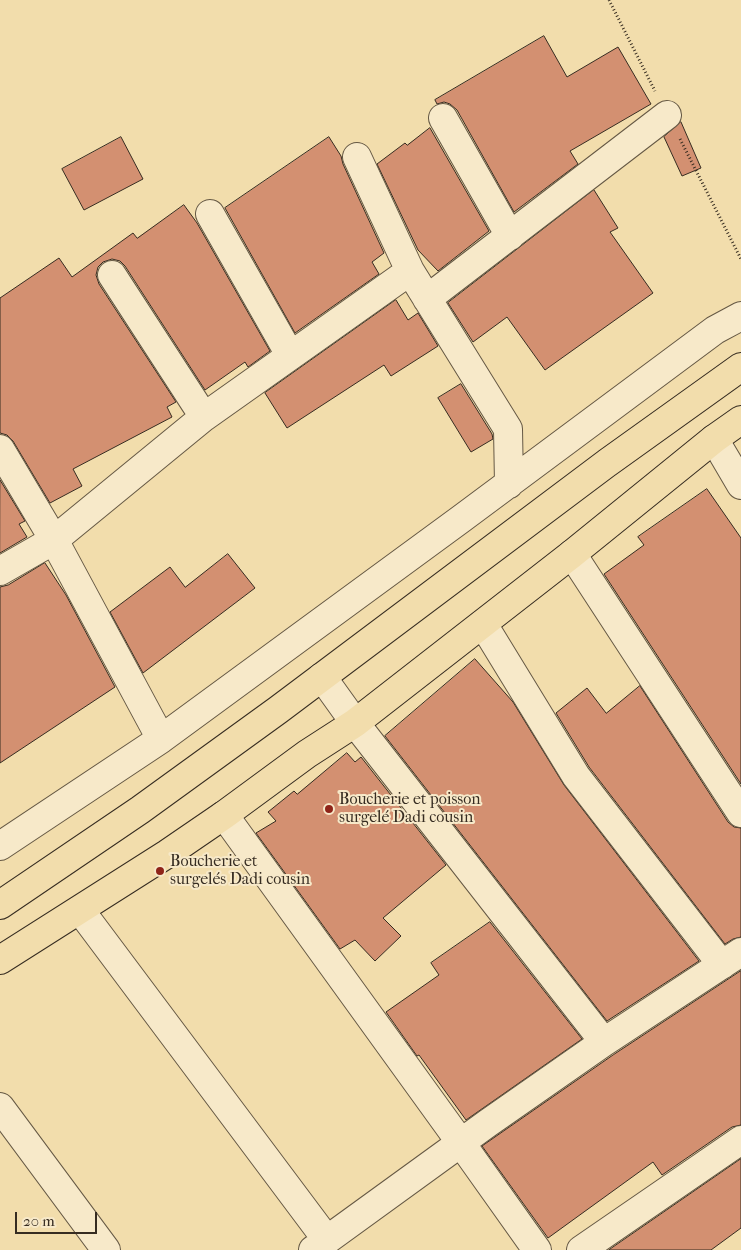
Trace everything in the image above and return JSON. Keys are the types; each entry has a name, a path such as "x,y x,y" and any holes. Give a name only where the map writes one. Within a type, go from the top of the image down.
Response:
{"main road":[{"path":"0,905 140,810 322,677 599,469 741,367"},
{"path":"0,960 224,815 307,754 354,723 572,554 714,439 741,420"}],"street":[{"path":"427,299 667,116"},
{"path":"443,118 510,236"},
{"path":"357,157 410,271 508,428 509,484"},
{"path":"210,214 290,355"},
{"path":"0,571 54,540 204,416 410,271"},
{"path":"112,275 204,416"},
{"path":"0,846 161,739 509,484 715,330 741,316"},
{"path":"714,439 741,485"},
{"path":"0,449 54,540 161,739"},
{"path":"572,554 741,812"},
{"path":"80,910 320,1245 461,1142 604,1042 731,958 576,776 483,624"},
{"path":"322,677 354,723 604,1042"},
{"path":"224,815 537,1250"},
{"path":"0,1107 106,1250"},
{"path":"581,1250 741,1140"}],"building":[{"path":"544,36 567,77 618,47 651,104 570,151 578,164 514,212 457,110 444,102 437,104 435,100"},
{"path":"681,122 701,168 682,176 664,137"},
{"path":"430,128 489,231 438,271 418,250 377,164 405,143 407,145"},
{"path":"121,137 143,179 84,210 62,169"},
{"path":"329,137 341,156 384,253 372,262 379,274 295,333 225,208"},
{"path":"594,190 618,228 610,232 653,293 545,370 507,317 473,342 448,303"},
{"path":"184,205 197,223 270,351 248,367 245,362 205,390 125,266 120,261 112,259 103,262 98,267 96,275 99,284 176,402 167,407 172,417 73,469 82,486 50,503 13,441 7,435 0,433 0,298 59,258 72,277 133,233 137,238"},
{"path":"396,300 408,320 418,313 438,346 391,376 384,365 287,428 265,393"},
{"path":"461,384 492,434 493,439 471,452 438,398"},
{"path":"0,480 25,521 19,524 27,537 0,553"},
{"path":"707,489 741,538 741,784 604,574 644,545 638,537"},
{"path":"228,554 255,588 143,673 110,612 170,567 185,587"},
{"path":"45,563 66,595 115,687 0,763 0,587 8,585"},
{"path":"475,659 513,702 564,785 699,961 607,1021 385,736"},
{"path":"640,686 728,822 734,827 741,828 741,937 725,944 589,767 556,713 587,688 606,713"},
{"path":"347,753 355,762 361,757 446,865 383,918 401,936 375,961 355,940 340,949 256,833 276,821 268,812 294,791 297,794"},
{"path":"490,922 582,1039 466,1120 386,1012 439,975 431,963"},
{"path":"741,971 741,1125 732,1127 662,1175 653,1162 548,1238 482,1146 613,1055"},
{"path":"741,1159 741,1228 711,1250 609,1250"}],"place":[{"name":"Boucherie et poisson surgelé Dadi cousin","path":"329,809"},
{"name":"Boucherie et surgelés Dadi cousin","path":"160,871"}]}
